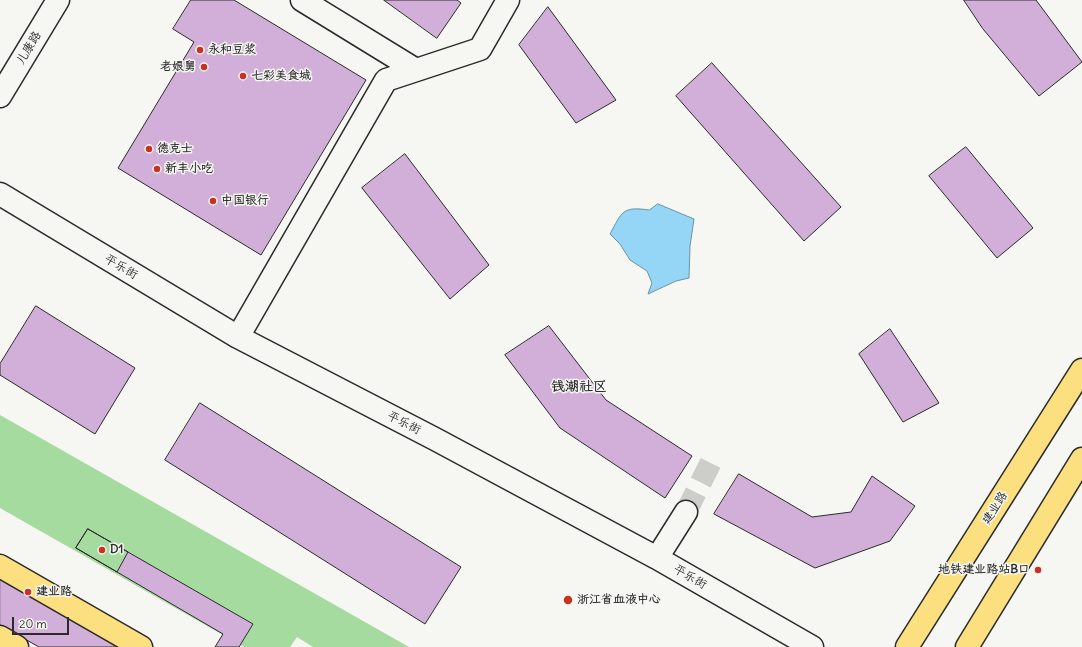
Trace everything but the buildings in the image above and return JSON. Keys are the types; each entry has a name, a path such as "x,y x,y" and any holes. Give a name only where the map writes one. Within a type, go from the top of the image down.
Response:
{"main road":[{"name":"建业路","path":"908,647 1082,370"},
{"path":"967,647 1082,459"},
{"path":"0,566 141,647"},
{"path":"0,637 17,647"}],"street":[{"name":"儿康路","path":"0,96 58,0"},
{"path":"302,0 416,70"},
{"path":"238,337 386,80 480,49 508,0"},
{"name":"平乐街","path":"0,194 238,337 434,439 657,558 812,647"},
{"path":"657,558 686,512"}],"green space":[{"path":"0,415 409,647 313,647 297,637 290,647 244,647 0,508"}],"water":[{"path":"658,204 694,219 690,246 689,278 676,281 648,294 652,283 647,271 630,260 620,244 610,234 617,220 624,212 633,209 649,210"}],"tunnel":[{"path":"686,512 713,458"}],"place":[{"name":"永和豆浆","path":"200,50"},
{"name":"老娘舅","path":"204,67"},
{"name":"七彩美食城","path":"243,76"},
{"name":"德克士","path":"149,149"},
{"name":"新丰小吃","path":"157,169"},
{"name":"中国银行","path":"213,201"},
{"name":"D1","path":"102,550"},
{"name":"地铁建业路站B口","path":"1038,570"},
{"name":"建业路","path":"28,592"},
{"name":"浙江省血液中心","path":"568,600"}],"district":[{"name":"钱潮社区","path":"579,387"}]}
